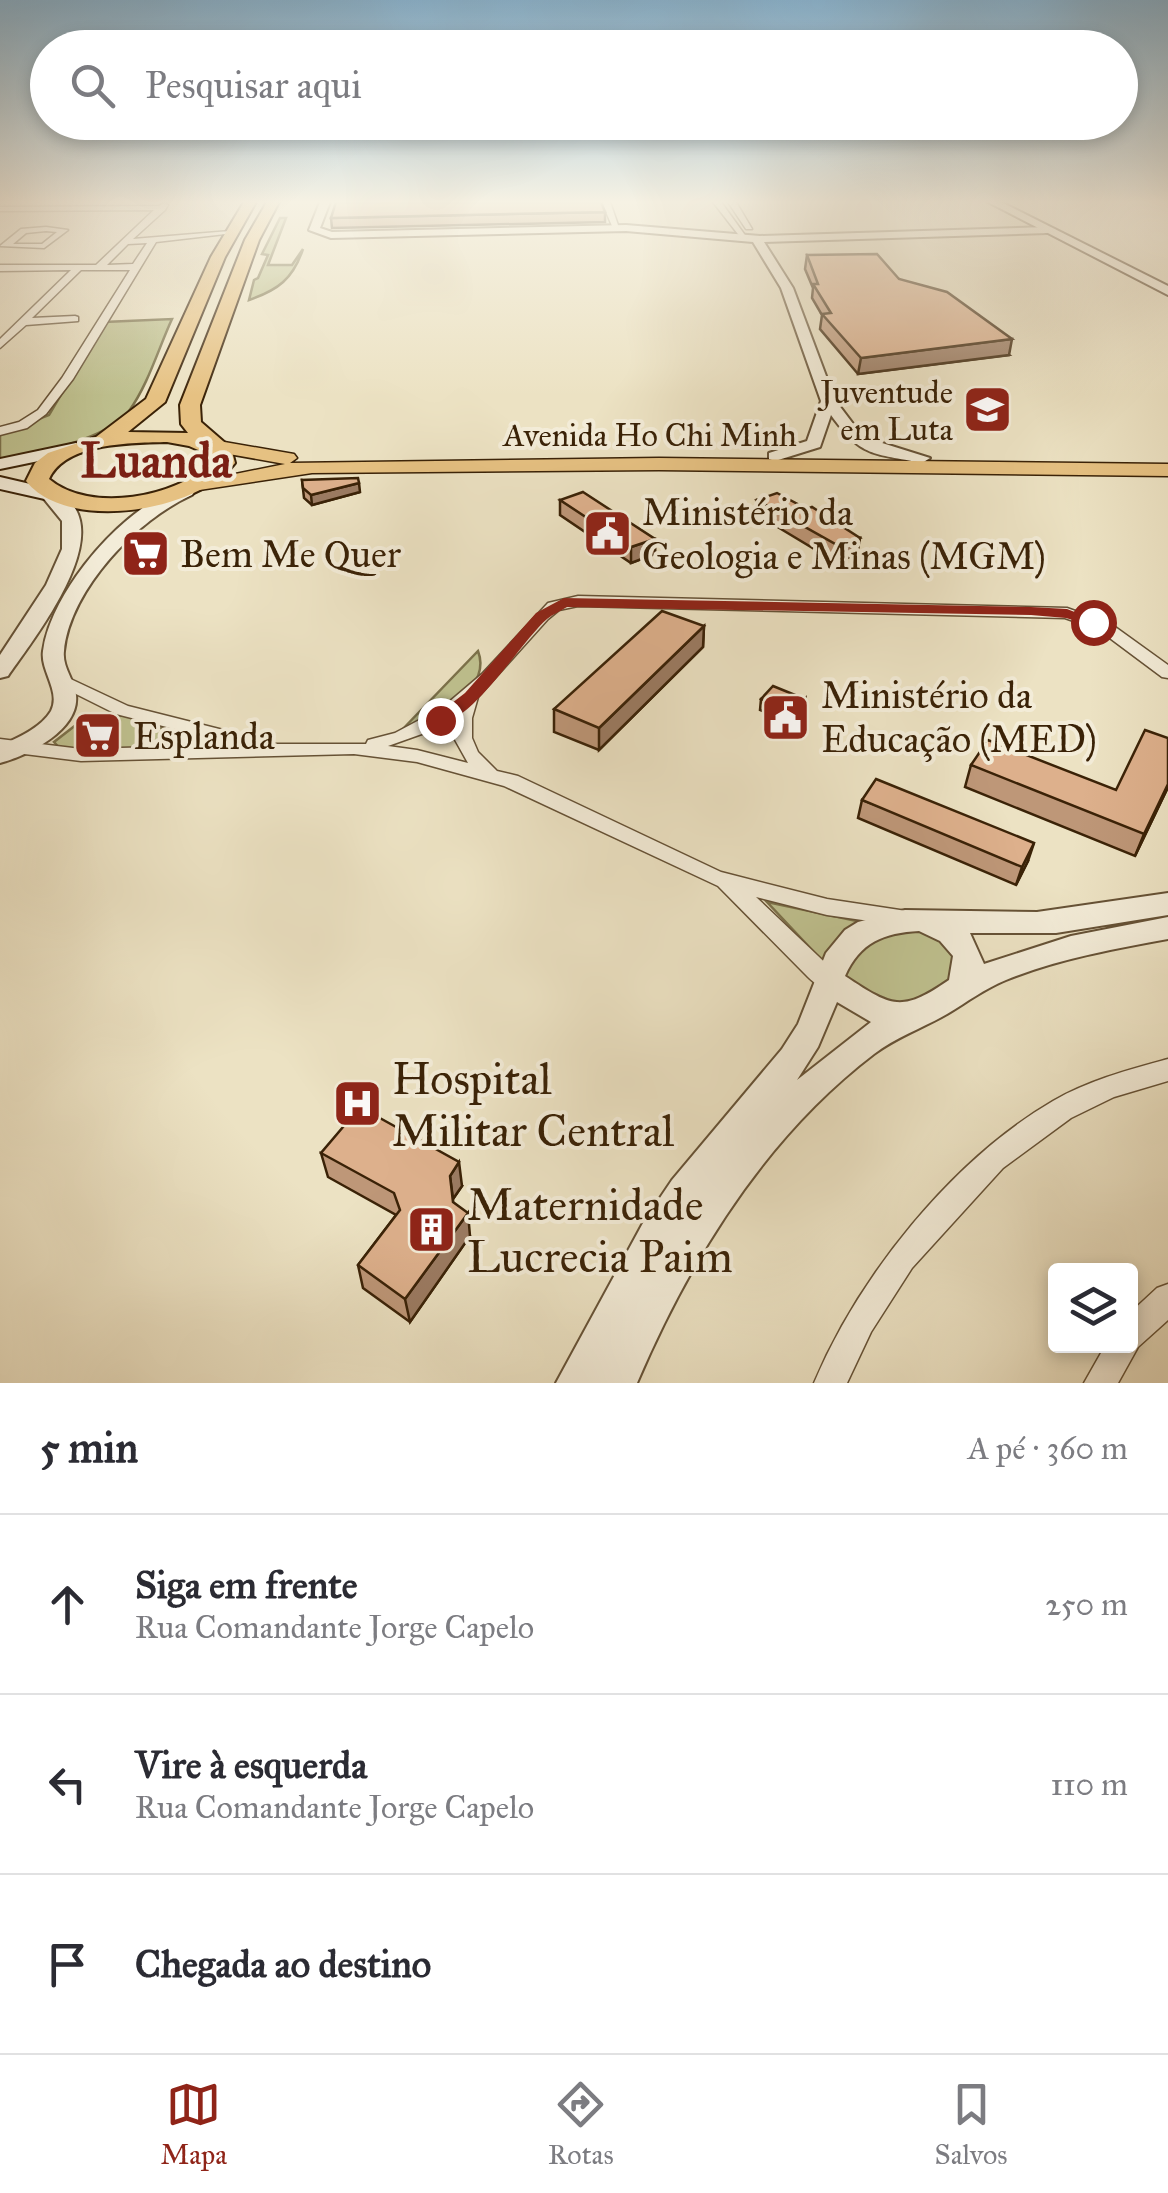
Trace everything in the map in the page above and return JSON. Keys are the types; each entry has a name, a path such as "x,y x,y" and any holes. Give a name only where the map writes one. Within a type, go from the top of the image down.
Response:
{"highway":[{"path":"211,267 155,402 131,422 55,458 40,470 37,480 49,494 112,503 194,488 224,464 223,452 191,424 190,406 242,267"},
{"path":"81,447 152,436 213,446"}],"main road":[{"path":"1119,267 1168,291"},
{"name":"Avenida Ho Chi Minh","path":"213,446 302,459 775,456 1168,460"},
{"path":"0,464 81,447"},
{"name":"Avenida Ho Chi Minh","path":"194,488 265,472 328,467 684,464 1168,470"},
{"path":"0,484 49,494"}],"street":[{"path":"0,267 137,267"},
{"path":"0,431 42,412 137,267"},
{"path":"774,267 793,304 828,401 857,440 876,449 922,458"},
{"path":"0,345 78,268"},
{"path":"23,322 75,319"},
{"path":"775,456 814,444 828,401"},
{"path":"5,750 58,717 65,703 62,680 52,662 54,643 100,562 131,524 194,488"},
{"path":"0,671 8,651 61,574 73,536 64,508 49,494"},
{"path":"354,748 398,739 427,727 470,696 542,616 554,606 578,601 1067,614 1105,627 1168,673"},
{"path":"62,680 100,702 140,715 228,738 298,749"},
{"path":"470,696 462,719 464,742 479,764 715,878 827,907 915,920 1016,924 1065,921 1168,904"},
{"path":"5,750 81,755 354,748 416,756 511,781"},
{"path":"715,878 762,913 800,956 830,982 872,1010 909,1017"},
{"path":"576,1383 684,1194 791,1063 818,1016 842,948 855,935 886,924 915,920 946,930 962,943 970,957 970,973 960,988"},
{"path":"616,1383 631,1347 705,1214 816,1082 866,1042 978,979 1080,946 1168,928"},
{"path":"830,1383 860,1320 902,1258 993,1160 1062,1110 1108,1087 1168,1070"},
{"path":"1138,1327 1168,1299"},
{"path":"1100,1383 1119,1353"}],"green space":[{"path":"263,267 295,267 283,282 249,300"},
{"path":"172,319 142,390 119,421 69,444 0,460 0,434 49,415 104,322"},
{"path":"478,651 480,666 467,692 455,703 398,734"},
{"path":"90,714 129,716 212,747 63,752 54,742"},
{"path":"767,902 871,924 829,968"},
{"path":"900,924 942,943 959,969 960,982 908,1014 851,986 841,967 847,950"}],"building":[{"path":"811,267 888,267 899,279 947,292 1012,339 861,358 822,314 831,313 813,284 818,284"},
{"path":"358,478 359,483 311,495 303,488 302,480"},
{"path":"583,492 655,539 631,547 560,500"},
{"path":"777,493 807,509 812,507 860,538 839,546 757,500"},
{"path":"662,611 704,626 599,728 554,709"},
{"path":"773,686 805,699 793,712 761,699"},
{"path":"1145,730 1168,738 1168,784 1144,834 971,765 988,740 1116,790"},
{"path":"876,779 1034,843 1022,867 862,800"},
{"name":"Maternidade Lucrecia Paim","path":"360,1107 459,1162 450,1176 453,1202 468,1213 405,1299 358,1265 400,1210 394,1193 321,1153"}],"place":[{"name":"Juventude em Luta","path":"988,410"},
{"name":"Ministério da Geologia e Minas (MGM)","path":"607,534"},
{"name":"Bem Me Quer","path":"145,554"},
{"name":"Ministério da Educação (MED)","path":"786,717"},
{"name":"Esplanda","path":"98,736"},
{"name":"Hospital Militar Central","path":"357,1104"},
{"name":"Maternidade Lucrecia Paim","path":"432,1230"}],"district":[{"name":"Luanda","path":"156,460"}],"route":[{"path":"440,720 470,696 542,616 564,603 1031,611 1081,616 1093,622"}]}
